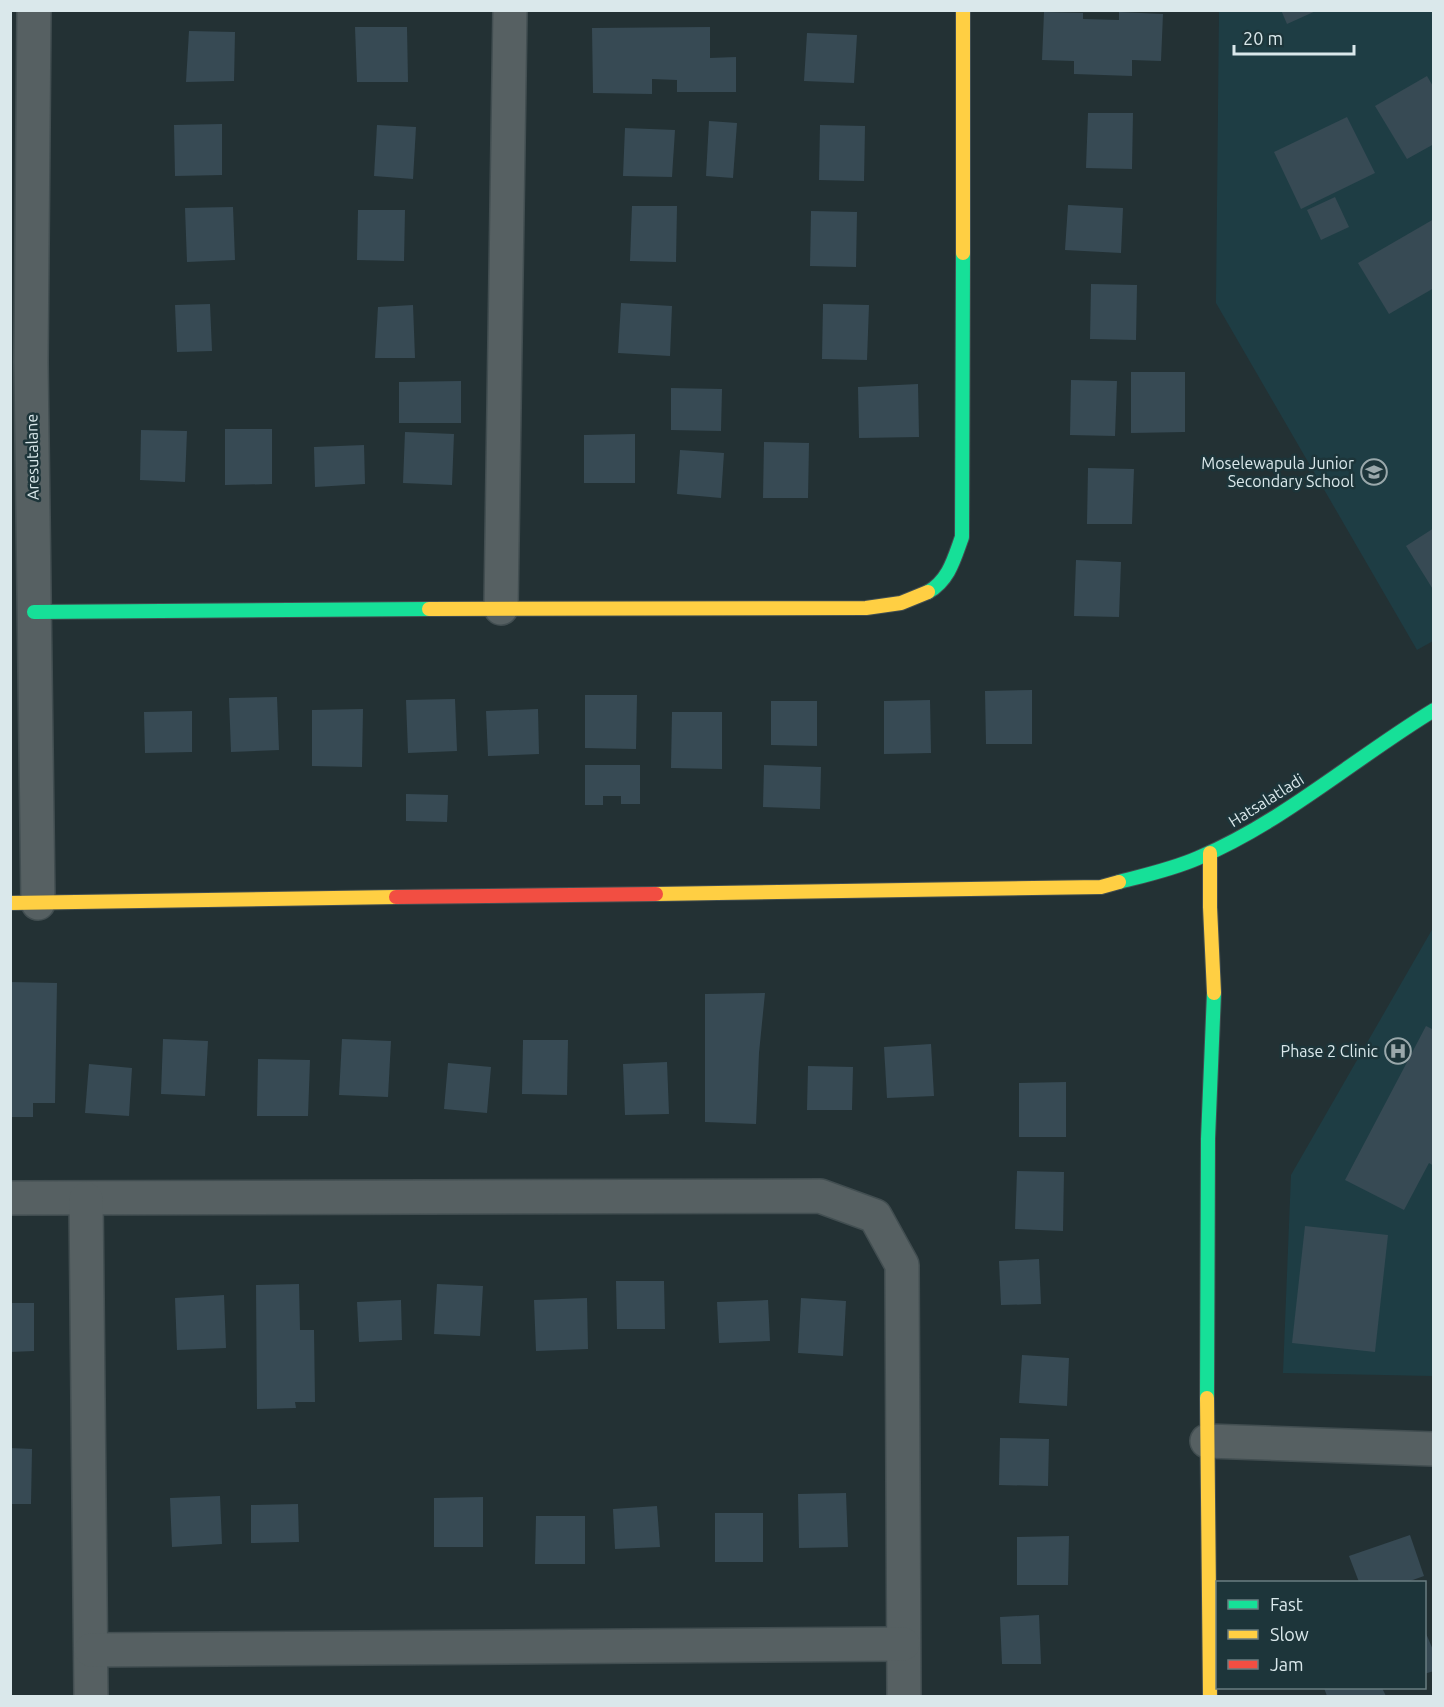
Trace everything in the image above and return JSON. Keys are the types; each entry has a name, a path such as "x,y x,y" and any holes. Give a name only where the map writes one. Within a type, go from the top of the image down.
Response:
{"street":[{"name":"Aresutalane","path":"24,903 34,612 21,362 34,10"},
{"path":"501,608 510,10"},
{"path":"34,612 866,608 907,603 934,590 950,571 962,537 963,10"},
{"name":"Hatsalatladi","path":"24,903 1101,886 1178,866 1210,853 1292,806 1391,735 1434,710"},
{"path":"1210,853 1210,907 1215,982 1209,1128 1207,1441 1210,1696"},
{"path":"10,1198 820,1196 875,1216 902,1265 904,1696"},
{"path":"86,1199 91,1696"},
{"path":"1207,1441 1434,1449"},
{"path":"91,1650 903,1644"}],"shaded area":[{"name":"Moselewapula Junior Secondary School","path":"1219,11 1433,11 1433,641 1417,650 1216,303"},
{"name":"Phase 2 Clinic","path":"1433,928 1433,1376 1283,1373 1291,1175"}],"building":[{"path":"1281,10 1318,10 1287,24"},
{"path":"1044,12 1083,13 1083,19 1119,20 1119,12 1163,14 1161,61 1132,60 1132,76 1074,74 1074,61 1042,60"},
{"path":"355,27 407,27 408,82 357,82"},
{"path":"710,27 710,58 736,57 736,92 677,92 677,80 652,79 652,94 593,93 592,28"},
{"path":"189,31 235,32 234,81 186,82"},
{"path":"807,33 857,35 854,83 804,81"},
{"path":"1427,76 1434,88 1434,144 1407,159 1375,106"},
{"path":"1088,113 1133,113 1132,169 1086,168"},
{"path":"1347,117 1375,173 1301,209 1274,152"},
{"path":"709,121 737,123 733,178 706,176"},
{"path":"222,124 222,175 175,176 174,125"},
{"path":"377,125 416,127 413,179 374,176"},
{"path":"820,125 865,126 864,181 819,180"},
{"path":"625,128 675,130 672,177 623,176"},
{"path":"1335,197 1349,227 1321,240 1307,210"},
{"path":"1068,205 1123,208 1121,253 1065,250"},
{"path":"632,206 677,206 676,262 630,261"},
{"path":"233,207 235,260 187,262 185,208"},
{"path":"358,210 405,210 404,261 357,260"},
{"path":"811,211 857,212 856,267 810,266"},
{"path":"1434,219 1434,288 1389,314 1358,263"},
{"path":"1091,284 1137,285 1136,340 1090,339"},
{"path":"621,303 672,306 670,356 618,353"},
{"path":"210,304 212,351 177,352 175,305"},
{"path":"823,304 869,305 867,360 822,359"},
{"path":"413,305 415,358 375,358 378,307"},
{"path":"1131,372 1185,372 1185,432 1131,433"},
{"path":"1071,380 1117,381 1115,436 1070,435"},
{"path":"461,381 461,423 399,423 399,382"},
{"path":"918,384 919,437 859,438 858,387"},
{"path":"671,388 722,389 721,431 671,430"},
{"path":"225,429 272,429 272,484 225,485"},
{"path":"141,430 187,431 185,482 140,480"},
{"path":"405,432 454,434 452,485 403,483"},
{"path":"635,434 635,483 584,483 584,435"},
{"path":"764,442 809,443 808,498 763,498"},
{"path":"364,445 365,484 315,487 314,447"},
{"path":"680,450 724,453 721,498 677,494"},
{"path":"1088,468 1134,469 1132,524 1087,524"},
{"path":"1434,528 1434,591 1406,546"},
{"path":"1076,560 1121,562 1119,617 1074,616"},
{"path":"1032,690 1032,744 986,744 985,691"},
{"path":"585,695 637,695 636,749 585,748"},
{"path":"277,697 279,750 231,752 229,698"},
{"path":"455,699 457,751 408,753 406,700"},
{"path":"930,700 931,753 884,754 884,701"},
{"path":"771,701 817,701 817,746 771,745"},
{"path":"363,709 362,767 312,766 312,710"},
{"path":"538,709 539,754 488,756 486,711"},
{"path":"192,711 192,752 145,753 144,712"},
{"path":"672,712 722,712 722,769 671,768"},
{"path":"585,765 640,765 640,804 621,804 621,796 603,796 603,805 585,805"},
{"path":"764,765 821,767 820,809 763,807"},
{"path":"406,794 448,795 447,822 406,821"},
{"path":"10,982 57,983 55,1103 33,1103 33,1117 10,1117"},
{"path":"765,993 759,1053 756,1124 705,1122 705,994"},
{"path":"1426,1026 1434,1030 1434,1166 1429,1163 1404,1210 1345,1180"},
{"path":"163,1039 208,1041 205,1096 161,1094"},
{"path":"342,1039 391,1041 388,1097 339,1095"},
{"path":"523,1040 568,1040 567,1095 522,1094"},
{"path":"931,1044 934,1096 887,1098 884,1047"},
{"path":"258,1059 310,1060 308,1116 257,1116"},
{"path":"667,1062 669,1114 625,1115 623,1064"},
{"path":"448,1063 491,1067 487,1113 444,1109"},
{"path":"89,1064 132,1068 129,1116 85,1113"},
{"path":"808,1066 853,1067 852,1110 807,1110"},
{"path":"1066,1082 1066,1137 1019,1137 1019,1083"},
{"path":"1017,1171 1064,1172 1063,1231 1015,1229"},
{"path":"1305,1226 1388,1235 1375,1352 1292,1343"},
{"path":"1039,1259 1041,1304 1001,1305 999,1261"},
{"path":"616,1281 664,1281 665,1329 617,1329"},
{"path":"299,1284 300,1330 314,1330 315,1402 295,1402 296,1408 257,1409 256,1285"},
{"path":"437,1284 483,1286 480,1336 434,1334"},
{"path":"224,1295 226,1348 177,1350 175,1298"},
{"path":"587,1298 588,1349 536,1351 534,1300"},
{"path":"801,1298 846,1301 843,1356 798,1353"},
{"path":"401,1300 402,1340 359,1342 357,1302"},
{"path":"768,1300 770,1341 719,1343 717,1302"},
{"path":"10,1303 34,1303 34,1351 10,1352"},
{"path":"1022,1355 1069,1358 1067,1406 1019,1403"},
{"path":"1000,1438 1049,1439 1048,1486 999,1485"},
{"path":"10,1448 32,1449 31,1504 10,1504"},
{"path":"846,1493 848,1547 799,1548 798,1494"},
{"path":"220,1496 222,1544 172,1547 170,1498"},
{"path":"483,1497 483,1547 434,1547 434,1498"},
{"path":"298,1504 299,1542 251,1543 251,1505"},
{"path":"657,1506 660,1547 615,1549 613,1509"},
{"path":"715,1513 763,1513 763,1562 715,1562"},
{"path":"536,1516 585,1516 585,1564 535,1564"},
{"path":"1410,1535 1424,1576 1410,1581 1359,1581 1349,1556"},
{"path":"1069,1536 1068,1585 1017,1585 1017,1537"},
{"path":"1039,1615 1041,1664 1002,1664 1000,1617"},
{"path":"1426,1634 1434,1652 1434,1671 1426,1673"},
{"path":"1324,1689 1382,1689 1386,1696 1327,1696"}],"traffic: fast":[{"path":"928,592 946,575 962,537 963,253"},
{"path":"34,612 429,609"},
{"path":"1119,882 1179,865 1229,843 1289,808 1434,710"},
{"path":"1207,1398 1208,1139 1214,993"}],"traffic: slow":[{"path":"963,10 963,253"},
{"path":"429,609 866,608 901,603 928,592"},
{"path":"1210,853 1214,993"},
{"path":"656,894 1101,887 1119,882"},
{"path":"10,903 396,897"},
{"path":"1207,1398 1210,1696"}],"traffic: jam":[{"path":"396,897 656,894"}],"place":[{"name":"Moselewapula Junior Secondary School","path":"1374,472"},
{"name":"Phase 2 Clinic","path":"1398,1051"}]}
